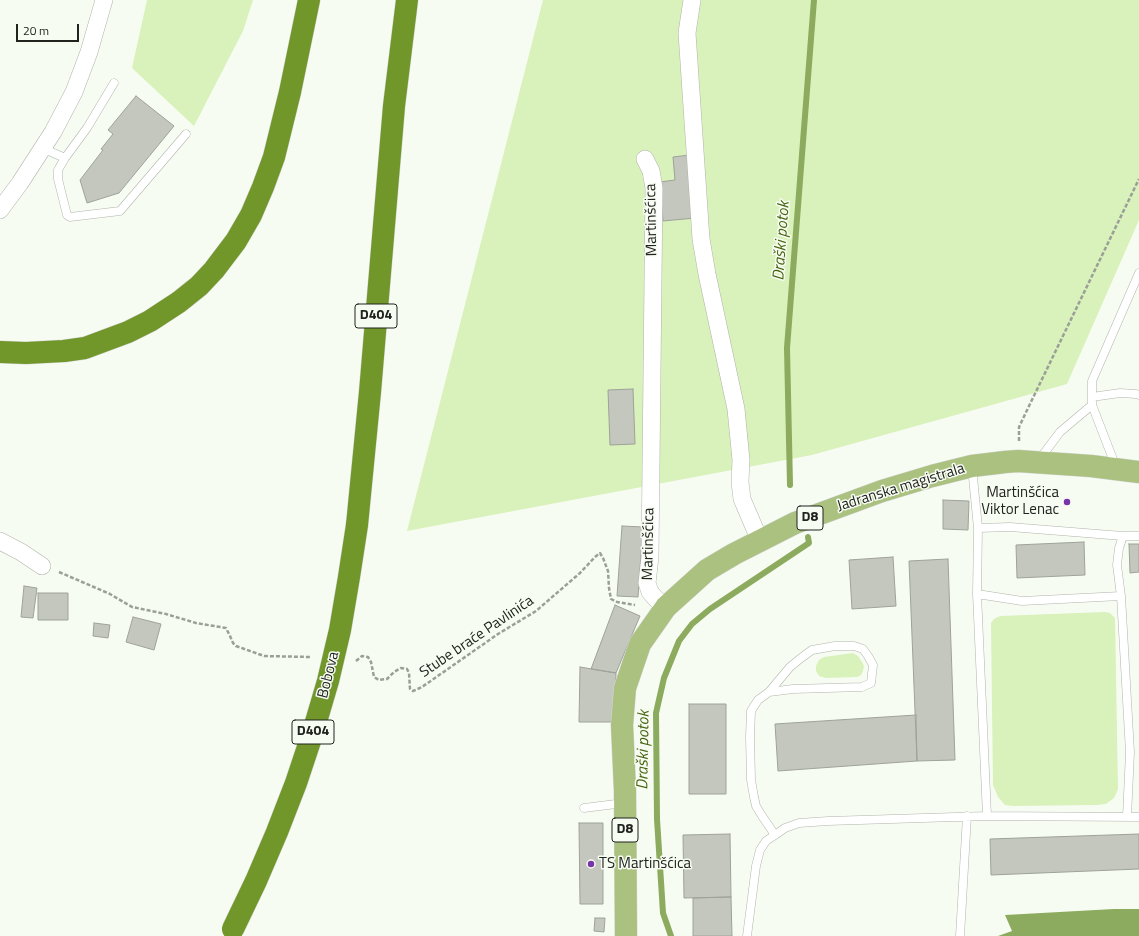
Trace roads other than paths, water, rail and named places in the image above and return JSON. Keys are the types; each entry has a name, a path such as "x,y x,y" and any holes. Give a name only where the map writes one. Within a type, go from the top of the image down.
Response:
{"highway":[{"path":"0,352 31,353 85,348 128,332 150,321 179,302 199,286 214,270 236,242 251,215 274,157 290,92 309,0"},
{"path":"290,92 324,0"},
{"name":"Bobova","path":"233,929 277,832 296,783 313,732 328,681 350,577 357,525 370,392 394,106 407,0"}],"main road":[{"name":"Jadranska magistrala","path":"666,606 708,570 734,554 760,541 795,524 882,491 932,476 972,466 1005,462 1091,466 1139,472"},
{"name":"D8","path":"626,936 625,803 622,725 625,688 640,644 666,606"}],"street":[{"path":"0,210 53,132 74,92 89,52 104,0"},
{"path":"692,0 688,33 702,239 707,274 736,409 741,460 740,482 742,499 760,541"},
{"name":"Martinšćica","path":"645,159 651,171 654,188 650,557 647,583 650,592 656,599 666,606"},
{"path":"0,202 20,182"},
{"path":"0,541 42,566"}],"lane":[{"path":"114,83 87,128 58,170 58,179 67,215 70,217 120,211 186,134"},
{"path":"42,148 65,158"},
{"path":"1117,469 1092,401 1092,381 1139,273"},
{"path":"1028,462 1092,401 1120,392 1138,392"},
{"path":"972,466 978,528 977,594 987,816"},
{"path":"978,528 1010,527 1139,536"},
{"path":"1123,536 1119,548 1117,566 1130,752 1127,817"},
{"path":"977,594 1022,601 1120,596"},
{"path":"769,692 793,689 862,687 871,683 873,665 863,649 854,646 835,646 812,650 790,667 769,692 758,700 751,711 750,758 751,780 754,797 756,806 775,835"},
{"path":"584,808 625,803"},
{"path":"960,936 967,816"},
{"path":"747,936 757,861 760,850 766,841 785,828 798,824 828,821 967,816 1139,817"}],"waterway":[{"name":"Draški potok","path":"790,485 787,348 814,0"},
{"name":"Draški potok","path":"671,936 663,913 657,819 656,713 664,678 679,641 692,624 710,609 809,543 808,537"}],"place":[{"name":"Martinšćica Viktor Lenac","path":"1067,502"},
{"name":"TS Martinšćica","path":"591,864"}]}
